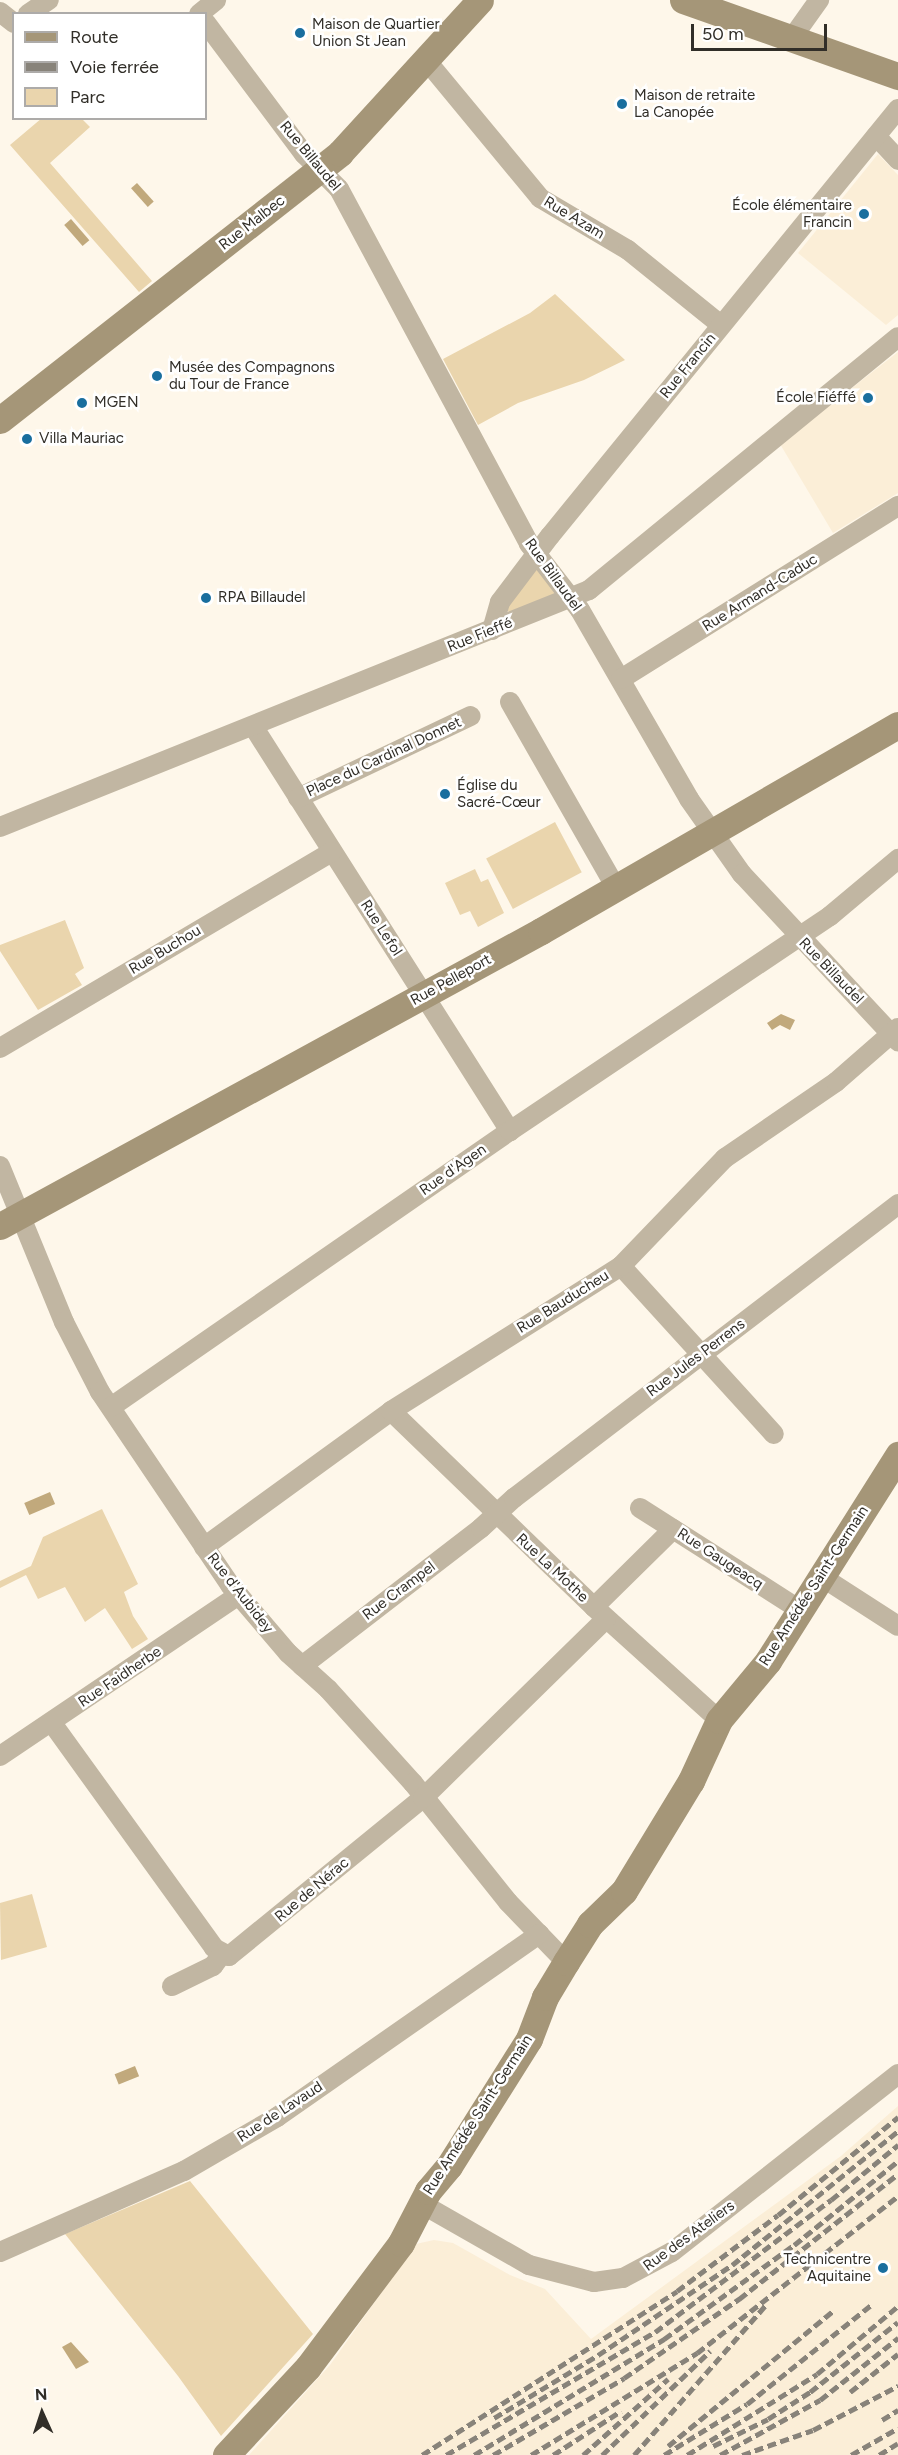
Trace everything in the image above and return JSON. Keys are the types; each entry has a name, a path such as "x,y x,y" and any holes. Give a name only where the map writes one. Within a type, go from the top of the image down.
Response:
{"street":[{"path":"31,12 49,0"},
{"path":"188,0 197,12"},
{"path":"201,12 216,0"},
{"name":"Rue Malbec","path":"0,420 320,169 426,60 480,0"},
{"path":"683,0 898,76"},
{"path":"792,38 819,0"},
{"path":"0,12 12,21"},
{"name":"Rue Billaudel","path":"207,24 320,169 339,189 538,556 571,598 689,799 742,874 797,936 896,1034"},
{"name":"Rue Azam","path":"426,60 540,198 628,250 721,325"},
{"name":"Rue Francin","path":"492,630 500,602 538,556 550,536 898,109"},
{"path":"876,136 898,160"},
{"name":"Rue Fieffé","path":"0,827 589,590 898,337"},
{"name":"Rue Armand-Caduc","path":"621,680 898,506"},
{"path":"510,702 616,888"},
{"name":"Place du Cardinal Donnet","path":"298,798 471,716"},
{"name":"Rue Pelleport","path":"10,1222 616,888 898,725"},
{"name":"Rue Lefol","path":"252,726 510,1131"},
{"name":"Rue Buchou","path":"0,1048 331,852"},
{"name":"Rue d'Agen","path":"111,1407 510,1131 797,936 830,916 898,859"},
{"name":"Rue Bauducheu","path":"204,1547 391,1411 621,1266 725,1158 836,1082 896,1034"},
{"name":"Rue d'Aubidey","path":"0,1166 10,1222 111,1407 204,1547 239,1595 302,1666 328,1689 539,1934 566,1962"},
{"name":"Rue Jules Perrens","path":"496,1515 898,1204"},
{"path":"621,1266 774,1434"},
{"name":"Rue La Mothe","path":"391,1411 496,1515 600,1613 719,1720"},
{"name":"Rue Amédée Saint-Germain","path":"226,2455 339,2326 401,2243 422,2204 529,2039 545,1997 566,1962 590,1924 624,1891 691,1781 719,1720 768,1661 898,1455"},
{"name":"Rue Gaugeacq","path":"640,1508 800,1610"},
{"name":"Rue Crampel","path":"302,1666 496,1515"},
{"name":"Rue de Nérac","path":"172,1986 213,1966 222,1954 235,1954 423,1798 600,1613 673,1529"},
{"path":"822,1577 898,1626"},
{"name":"Rue Faidherbe","path":"0,1756 239,1595"},
{"path":"52,1723 222,1954"},
{"name":"Rue de Lavaud","path":"0,2252 184,2172 277,2117 539,1934"},
{"name":"Rue des Ateliers","path":"422,2204 529,2265 606,2282 658,2263 898,2074"}],"shaded area":[{"name":"École élémentaire Francin","path":"878,154 898,175 898,315 886,325 798,253"},
{"path":"137,183 154,202 148,207 131,188"},
{"path":"71,219 89,240 83,246 64,225"},
{"name":"École Fiéffé","path":"898,352 898,493 833,533 780,444"},
{"path":"781,1014 795,1020 790,1030 780,1025 772,1030 767,1023"},
{"path":"50,1492 55,1504 29,1515 24,1503"},
{"path":"135,2066 139,2076 119,2084 115,2074"},
{"path":"898,2106 898,2455 249,2455 330,2365 416,2244 434,2240 453,2243 510,2275 545,2289 591,2339 841,2156"},
{"path":"71,2342 89,2362 76,2369 62,2347"}],"green space":[{"path":"40,120 83,120 90,127 50,163 152,281 139,292 10,145"},
{"path":"555,294 625,360 584,380 518,403 478,425 443,359 530,313"},
{"path":"537,566 557,595 510,616 507,608"},
{"path":"555,822 582,872 513,909 486,859"},
{"path":"475,869 481,882 488,879 504,913 478,927 470,911 460,915 445,883"},
{"path":"65,920 84,968 75,974 82,985 38,1010 0,951 0,945"},
{"path":"102,1509 138,1584 124,1592 133,1616 148,1639 132,1649 105,1608 85,1622 65,1587 38,1599 26,1575 0,1588 0,1581 31,1566 43,1537"},
{"path":"32,1894 47,1947 1,1960 0,1903"},
{"path":"190,2181 313,2334 221,2436 178,2376 65,2234"}],"railway":[{"path":"422,2455 677,2291 778,2215 898,2117"},
{"path":"494,2418 598,2355 732,2265 898,2131"},
{"path":"446,2455 655,2332 831,2200 898,2145"},
{"path":"474,2455 664,2339 794,2245 898,2161"},
{"path":"493,2455 624,2378 739,2299 898,2174"},
{"path":"531,2455 697,2353 898,2196"},
{"path":"634,2455 766,2305"},
{"path":"664,2455 747,2404 871,2305"},
{"path":"687,2455 817,2374 898,2306"},
{"path":"668,2446 833,2311"},
{"path":"713,2446 768,2419 810,2392 898,2322"},
{"path":"720,2455 820,2400 898,2338"},
{"path":"602,2455 710,2351"},
{"path":"850,2392 898,2354"},
{"path":"583,2455 668,2379"},
{"path":"742,2455 813,2430 898,2386"},
{"path":"882,2420 898,2410"},
{"path":"553,2455 621,2411"},
{"path":"851,2455 898,2428"},
{"path":"879,2455 898,2443"}],"place":[{"name":"Maison de Quartier Union St Jean","path":"300,33"},
{"name":"Maison de retraite La Canopée","path":"622,104"},
{"name":"École élémentaire Francin","path":"864,214"},
{"name":"Musée des Compagnons du Tour de France","path":"157,376"},
{"name":"École Fiéffé","path":"868,398"},
{"name":"MGEN","path":"82,403"},
{"name":"Villa Mauriac","path":"27,439"},
{"name":"RPA Billaudel","path":"206,598"},
{"name":"Église du Sacré-Cœur","path":"445,794"},
{"name":"Technicentre Aquitaine","path":"883,2268"}]}
